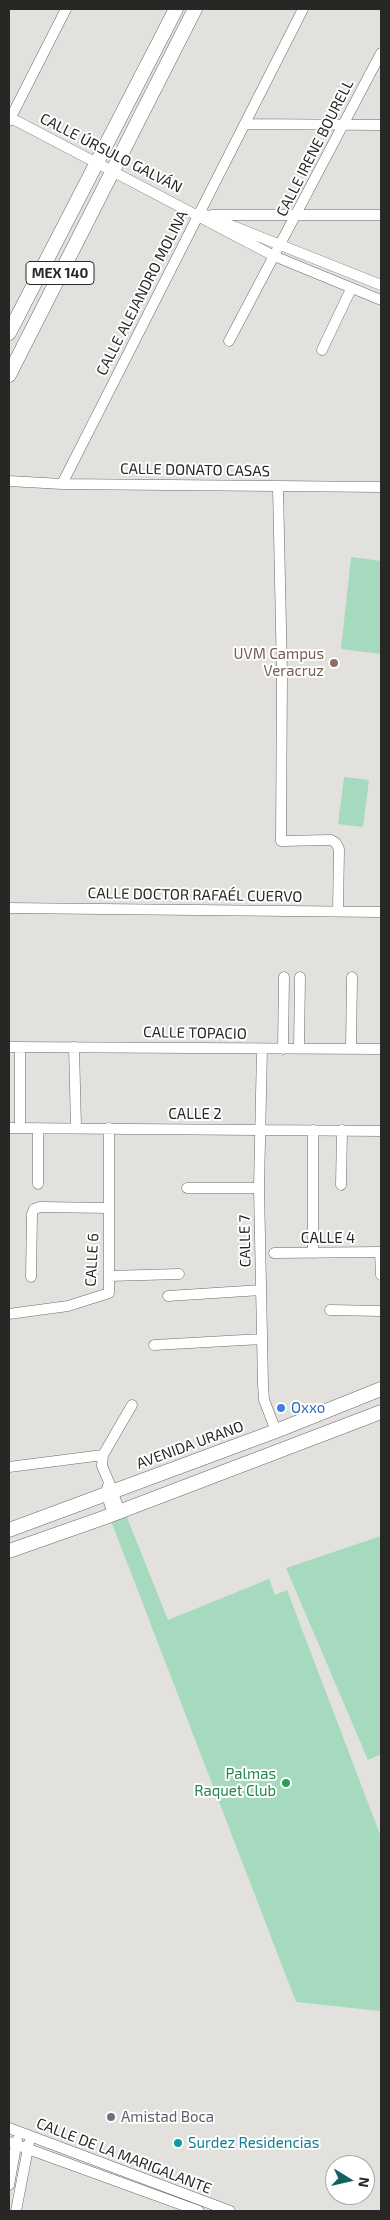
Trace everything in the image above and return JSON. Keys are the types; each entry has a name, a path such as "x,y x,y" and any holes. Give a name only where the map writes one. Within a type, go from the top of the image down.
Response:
{"main road":[{"name":"MEX 140","path":"9,333 176,9"},
{"name":"MEX 140","path":"9,375 195,9"},
{"name":"AVENIDA URANO","path":"9,1530 109,1489 276,1431 381,1389"},
{"path":"9,1551 116,1513 381,1412"},
{"path":"205,1456 213,1476"}],"street":[{"path":"9,119 66,9"},
{"name":"CALLE ALEJANDRO MOLINA","path":"62,484 304,9"},
{"name":"CALLE IRENE BOURELL","path":"229,342 343,125 380,59"},
{"name":"CALLE ÚRSULO GALVÁN","path":"9,119 199,215"},
{"path":"245,124 381,125"},
{"path":"199,215 381,215"},
{"path":"199,215 206,215 381,285"},
{"path":"199,215 204,221 274,256 381,300"},
{"path":"322,350 351,289"},
{"name":"CALLE DONATO CASAS","path":"9,481 62,484 381,486"},
{"path":"278,486 282,674 281,840 330,840 336,843 339,849 338,912"},
{"name":"CALLE DOCTOR RAFAÉL CUERVO","path":"9,908 381,912"},
{"path":"283,1049 284,977"},
{"path":"299,1049 300,977"},
{"path":"350,1049 352,977"},
{"path":"74,1046 76,1127"},
{"name":"CALLE TOPACIO","path":"9,1047 381,1049"},
{"path":"20,1047 20,1128"},
{"name":"CALLE 7","path":"262,1049 259,1188 264,1400 276,1431"},
{"name":"CALLE 2","path":"9,1128 76,1127 381,1131"},
{"path":"38,1128 38,1184"},
{"name":"CALLE 6","path":"9,1314 68,1306 109,1293 109,1128"},
{"path":"313,1130 313,1252"},
{"path":"341,1185 342,1130"},
{"path":"187,1188 259,1188"},
{"path":"31,1277 32,1214 34,1209 40,1207 109,1208"},
{"path":"381,1252 381,1275"},
{"name":"CALLE 4","path":"274,1253 381,1252"},
{"path":"109,1276 179,1274"},
{"path":"168,1296 261,1290"},
{"path":"330,1310 381,1311"},
{"path":"154,1345 262,1339"},
{"path":"116,1513 102,1466 103,1455 132,1405"},
{"path":"9,1466 103,1455"},
{"path":"9,2185 14,2130"},
{"name":"CALLE DE LA MARIGALANTE","path":"14,2130 195,2207"},
{"path":"16,2211 31,2137"},
{"name":"CALLE DE LA MARIGALANTE","path":"12,2143 195,2207 230,2211"}],"green space":[{"path":"351,557 381,561 381,654 341,649"},
{"path":"344,777 369,780 363,827 338,824"},
{"name":"Palmas Raquet Club","path":"126,1515 168,1620 269,1579 275,1595 287,1590 381,1837 381,2011 296,2002 111,1521"},
{"path":"381,1536 381,1754 368,1760 286,1568"}],"place":[{"name":"UVM Campus Veracruz","path":"334,663"},
{"name":"Oxxo","path":"281,1408"},
{"name":"Palmas Raquet Club","path":"286,1783"},
{"name":"Amistad Boca","path":"111,2117"},
{"name":"Surdez Residencias","path":"178,2143"}]}
